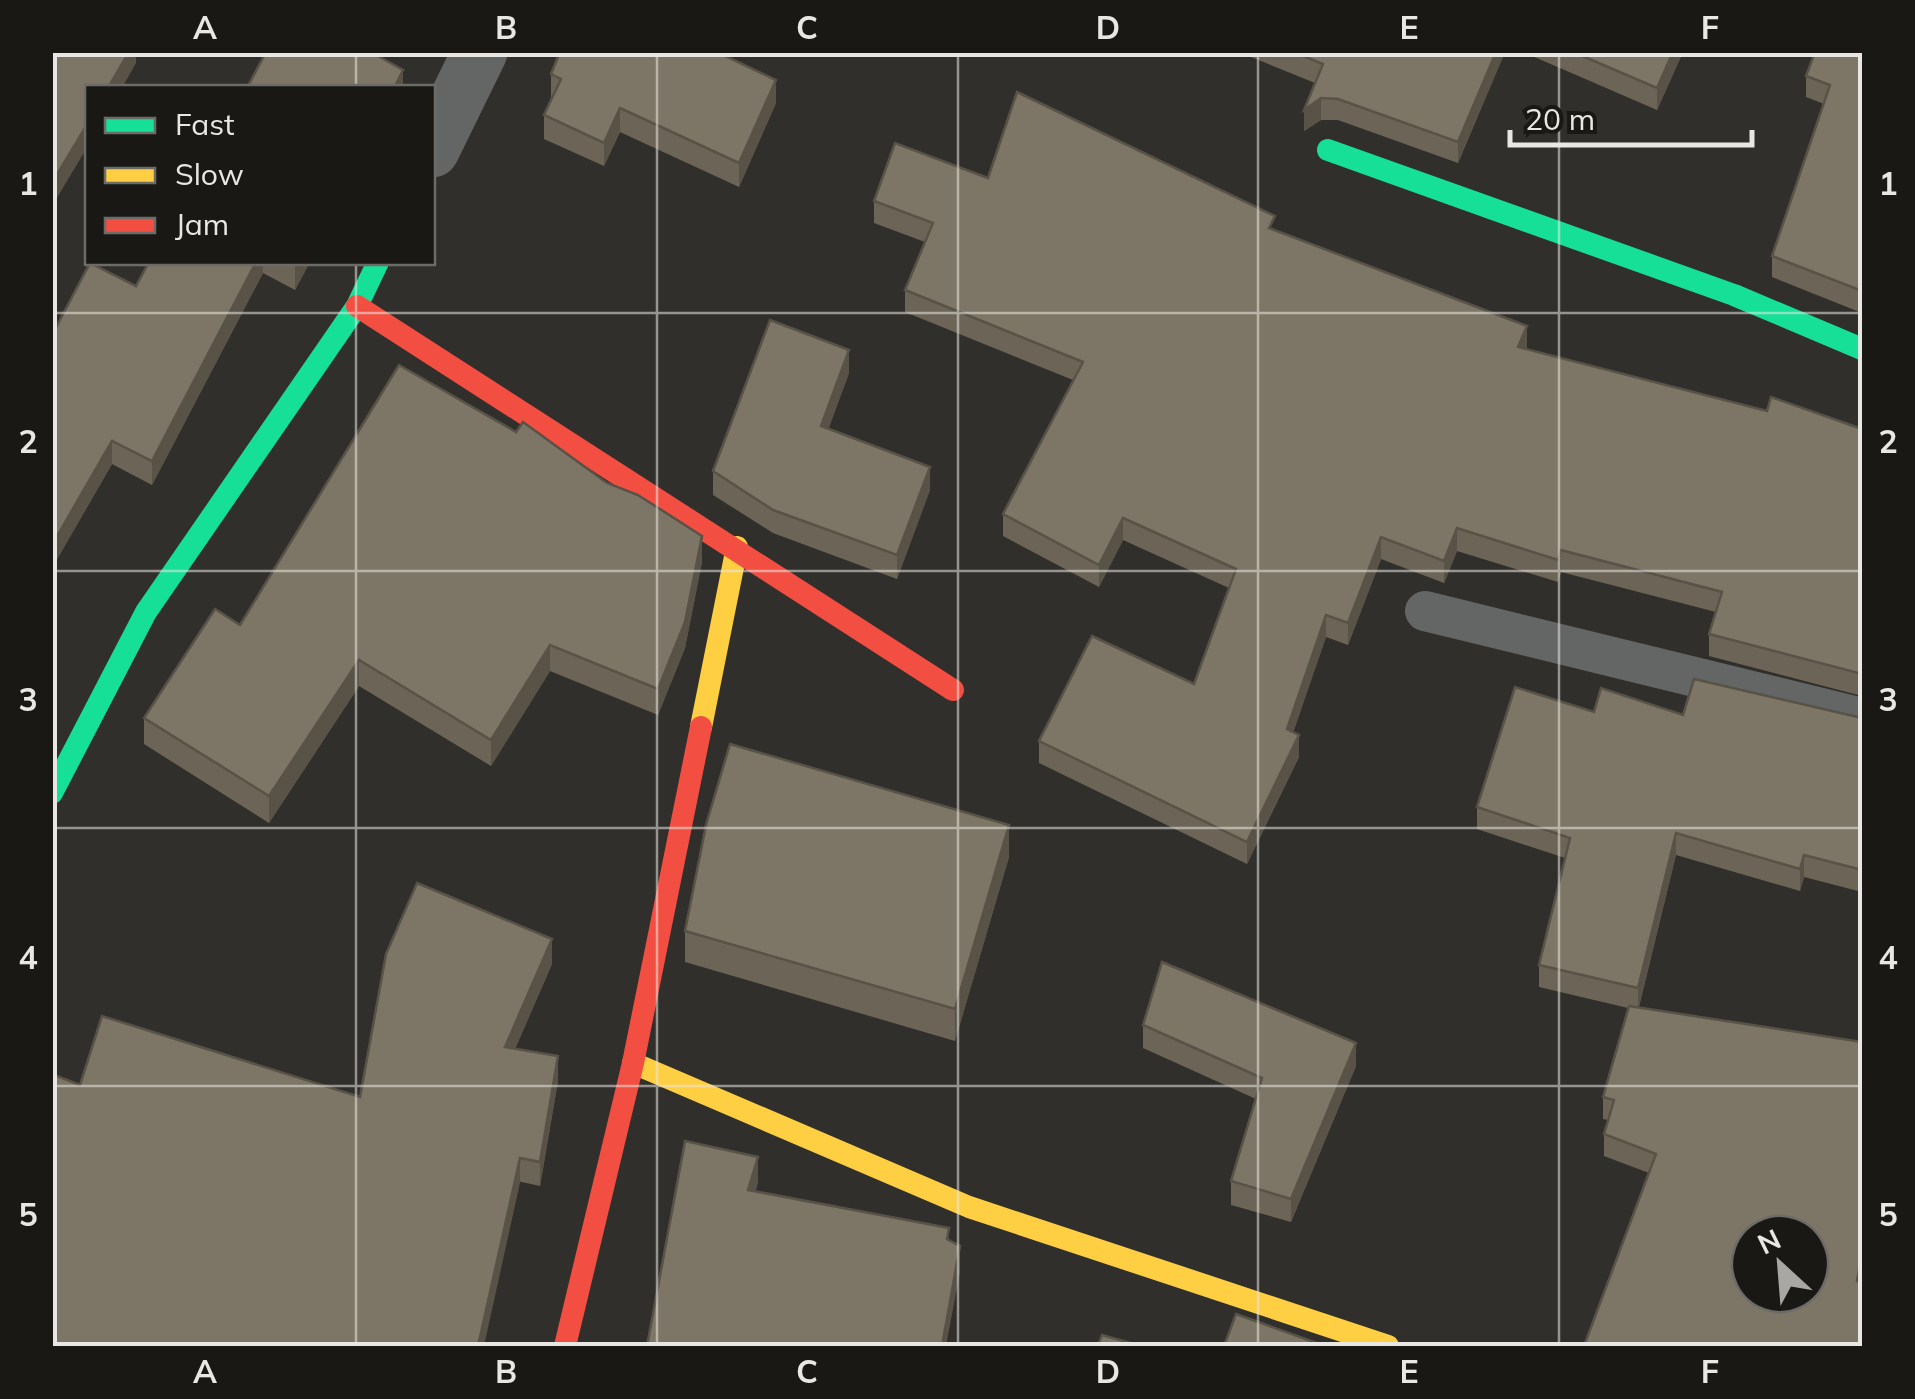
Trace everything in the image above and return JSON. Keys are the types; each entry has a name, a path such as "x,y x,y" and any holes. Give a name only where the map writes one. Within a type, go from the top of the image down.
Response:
{"street":[{"path":"435,144 480,52"},
{"path":"1328,150 1734,295 1862,349"},
{"path":"52,793 146,612 357,306 377,265"},
{"path":"357,306 738,546 953,690"},
{"path":"565,1346 632,1062 738,546"},
{"path":"632,1062 969,1207 1388,1346"}],"lane":[{"path":"1425,611 1862,718"}],"building":[{"path":"52,52 129,52 110,85 85,85 85,128 52,183"},
{"path":"266,52 371,52 403,70 396,85 249,85"},
{"path":"560,52 717,52 776,80 739,163 620,108 604,143 544,115 561,79 551,74"},
{"path":"1293,52 1496,52 1458,142 1338,99 1321,98 1304,110 1323,64"},
{"path":"1573,52 1673,52 1657,88"},
{"path":"1815,52 1862,52 1862,291 1772,256 1830,85 1806,76"},
{"path":"1017,92 1275,216 1269,228 1527,326 1518,347 1767,411 1771,397 1862,429 1862,674 1709,634 1722,592 1561,550 1558,560 1457,528 1444,561 1381,537 1348,623 1326,615 1287,729 1299,735 1247,842 1039,741 1092,636 1194,684 1236,569 1123,518 1099,565 1003,514 1083,362 905,290 933,223 874,201 895,143 988,178"},
{"path":"89,265 136,286 147,265 254,265 152,461 112,441 52,545 52,335"},
{"path":"770,320 849,350 821,426 930,467 897,555 773,510 713,471"},
{"path":"399,365 516,432 523,422 607,483 638,495 702,536 685,622 658,689 550,645 491,740 359,660 269,796 144,718 215,609 240,625"},
{"path":"1694,679 1862,718 1862,870 1804,855 1800,869 1676,833 1638,988 1539,965 1570,838 1477,807 1515,687 1594,712 1601,688 1683,715"},
{"path":"730,744 1009,825 955,1009 685,931 706,825"},
{"path":"417,883 552,939 505,1047 558,1056 540,1162 520,1158 478,1346 52,1346 52,1074 80,1085 102,1016 360,1097 386,954"},
{"path":"1162,962 1356,1043 1291,1199 1231,1181 1262,1078 1143,1025"},
{"path":"1629,1006 1862,1042 1862,1255 1857,1281 1862,1283 1862,1346 1584,1346 1656,1154 1604,1134 1614,1100 1603,1097"},
{"path":"685,1141 758,1157 748,1190 949,1228 947,1239 960,1246 942,1346 647,1346"},
{"path":"1236,1314 1325,1346 1224,1346"},
{"path":"1102,1335 1141,1346 1098,1346"}],"traffic: fast":[{"path":"1328,150 1734,295 1862,349"},
{"path":"52,793 146,612 357,306 377,265"}],"traffic: slow":[{"path":"701,727 737,547"},
{"path":"633,1063 969,1207 1388,1346"}],"traffic: jam":[{"path":"357,306 953,690"},
{"path":"565,1346 633,1063 701,727"}]}
